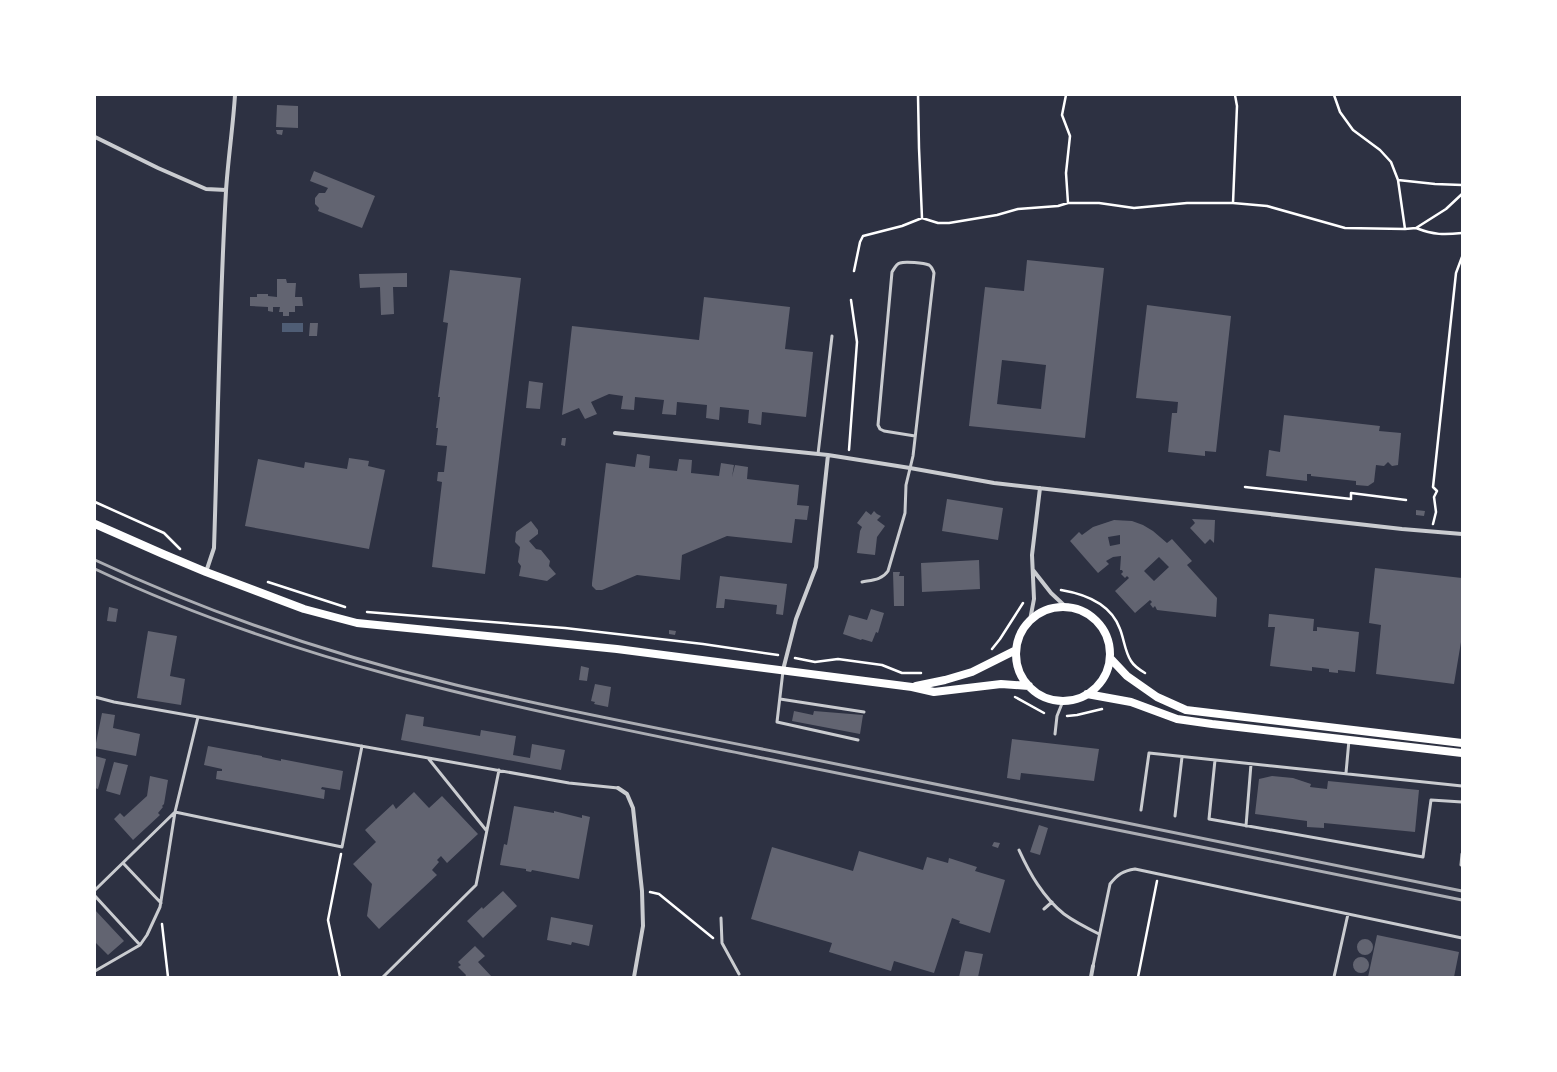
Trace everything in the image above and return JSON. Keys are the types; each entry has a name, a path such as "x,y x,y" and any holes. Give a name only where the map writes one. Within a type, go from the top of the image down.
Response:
{"main road":[{"path":"95,524 206,572 304,609 357,623 581,645 912,687 934,692 1002,684 1029,686"},
{"path":"1066,607 1080,610 1093,618 1103,629 1109,643 1110,658 1106,672 1098,685 1087,694 1076,699 1063,701 1045,697 1029,686 1021,676 1017,663 1016,650 1018,639 1030,620 1040,612 1053,608 1066,607"},
{"path":"912,687 945,680 972,672 1016,650"},
{"path":"1110,658 1127,676 1157,697 1186,710 1462,743"},
{"path":"1087,694 1131,702 1176,719 1462,753"}],"street":[{"path":"206,572 214,548 226,190 235,95"},
{"path":"95,137 158,168 206,189 226,190"},
{"path":"615,432 828,455 994,483 1395,528 1462,534"},
{"path":"783,670 796,619 816,567 828,455"},
{"path":"1030,620 1034,599 1032,555 1040,488"},
{"path":"1033,570 1051,593 1066,607"},
{"path":"618,788 627,794 634,808 642,891 643,926 634,977"},
{"path":"1091,977 1093,966"}],"lane":[{"path":"862,582 885,576 888,571 906,514 906,485 915,436 934,273 932,268 928,265 906,262 900,263 894,267 892,272 878,425 880,429 884,431 915,436"},
{"path":"818,454 832,336"},
{"path":"783,670 777,722 858,740"},
{"path":"95,697 104,701 569,783 618,788"},
{"path":"780,699 864,712"},
{"path":"1055,734 1057,716 1063,701"},
{"path":"95,971 140,946 160,907 175,812 198,717"},
{"path":"1346,773 1349,740"},
{"path":"175,812 342,847 362,746"},
{"path":"1141,810 1149,753 1462,786"},
{"path":"1175,816 1182,757"},
{"path":"428,758 486,830"},
{"path":"1215,760 1209,820 1423,857 1431,800 1462,802"},
{"path":"1246,826 1251,764"},
{"path":"382,977 476,885 498,770"},
{"path":"95,890 175,812"},
{"path":"1019,850 1033,877 1052,902 1064,913 1099,934"},
{"path":"1461,865 1462,854"},
{"path":"123,863 161,903"},
{"path":"1093,966 1108,888 1116,876 1124,871 1135,869 1462,938"},
{"path":"95,896 140,946"},
{"path":"1044,909 1052,902"},
{"path":"1334,977 1348,914"},
{"path":"721,918 722,943 739,974"}],"path":[{"path":"918,95 922,218"},
{"path":"1066,95 1062,115 1070,136 1066,173 1068,203"},
{"path":"1233,203 1237,106 1235,95"},
{"path":"1334,95 1340,112 1353,130 1380,150 1391,162 1398,180 1406,229"},
{"path":"1398,180 1462,185"},
{"path":"854,271 860,242 863,236 902,226 922,218 938,223 949,223 996,216 1018,209 1058,206 1068,203 1099,203 1134,208 1187,203 1233,203 1267,206 1345,228 1406,229 1416,228 1446,209 1462,194"},
{"path":"1416,228 1430,234 1443,235 1462,233"},
{"path":"1432,531 1436,512 1434,497 1437,493 1433,487 1456,273 1462,258"},
{"path":"848,458 857,342 852,300"},
{"path":"1245,487 1351,499 1351,493 1406,500"},
{"path":"95,502 164,533 183,552"},
{"path":"261,580 352,609"},
{"path":"1059,590 1081,594 1103,606 1113,616 1120,627 1127,654 1132,662 1150,678"},
{"path":"990,651 1000,640 1024,602"},
{"path":"359,612 381,612 565,628 703,644 786,656 815,662 838,659 882,666 902,673 924,673"},
{"path":"1010,694 1044,713"},
{"path":"1067,716 1076,716 1101,709"},
{"path":"340,977 328,920 342,847"},
{"path":"1138,977 1159,874"},
{"path":"642,891 659,894 716,940 722,943"},
{"path":"160,907 168,977"}],"water":[{"path":"282,323 303,323 303,332 282,332"}],"building":[{"path":"277,105 298,106 298,128 276,127"},
{"path":"276,130 283,130 282,135 277,134"},
{"path":"314,171 375,196 362,228 318,211 319,208 315,204 315,198 319,193 325,193 328,188 310,181"},
{"path":"1027,260 1104,268 1085,438 969,426 985,287 1024,291","holes":["1002,360 1046,365 1041,409 997,404"]},
{"path":"450,270 521,278 485,574 432,567 442,482 437,481 438,472 444,472 447,446 436,445 438,428 436,428 440,397 438,397 448,323 443,322"},
{"path":"407,273 407,287 393,287 394,314 381,315 380,287 360,288 359,274"},
{"path":"277,279 286,279 287,283 296,283 295,297 302,297 303,306 295,306 295,312 289,312 289,316 283,316 283,312 279,312 280,307 273,307 273,312 268,311 268,307 250,306 250,297 257,297 257,294 268,294 268,296 277,297"},
{"path":"704,297 790,307 785,349 813,352 806,417 762,412 761,425 748,423 749,410 720,407 719,420 706,418 707,405 677,402 676,415 662,414 664,400 635,397 634,410 621,409 623,396 609,394 591,402 597,414 585,419 579,408 562,415 572,326 699,340"},
{"path":"1147,305 1231,316 1216,452 1205,451 1205,456 1168,452 1172,413 1177,413 1178,402 1136,398"},
{"path":"310,323 318,323 317,336 309,336"},
{"path":"529,381 543,383 540,409 526,408"},
{"path":"1284,415 1380,426 1379,431 1401,433 1398,465 1392,466 1388,462 1384,466 1376,465 1374,482 1368,486 1356,485 1356,481 1311,476 1311,474 1307,474 1307,481 1266,476 1269,450 1280,452"},
{"path":"562,438 566,438 565,446 561,445"},
{"path":"637,454 650,456 649,468 677,471 679,459 692,460 691,473 719,476 721,463 734,465 732,477 735,465 748,467 747,479 799,485 797,505 809,506 807,520 795,519 792,543 727,536 682,555 680,580 637,575 602,590 596,590 592,586 592,583 606,463 635,467"},
{"path":"349,458 369,461 368,466 385,470 369,549 245,526 258,459 304,468 305,462 347,469"},
{"path":"947,499 1003,508 998,540 942,531"},
{"path":"1416,510 1425,511 1424,516 1416,515"},
{"path":"866,511 871,515 874,511 881,516 877,520 885,526 877,537 875,555 857,553 860,531 862,527 857,523"},
{"path":"1192,519 1215,520 1214,543 1210,539 1205,544 1190,528 1195,523"},
{"path":"1114,520 1132,521 1153,531 1167,543 1172,539 1192,561 1187,565 1217,598 1216,617 1157,610 1155,606 1153,608 1150,604 1152,602 1150,600 1135,613 1115,591 1129,578 1127,576 1125,578 1121,574 1123,572 1120,570 1121,556 1113,557 1106,561 1109,564 1098,573 1070,541 1079,532 1082,535 1093,527","holes":["1120,535 1120,544 1110,546 1108,537","1159,557 1169,567 1154,581 1144,571"]},
{"path":"531,521 538,530 538,534 529,541 536,549 541,550 550,561 549,566 556,574 547,581 519,576 521,566 518,562 520,547 515,542 516,532"},
{"path":"979,560 980,589 922,592 921,563"},
{"path":"1375,568 1462,578 1462,636 1454,684 1376,674 1381,625 1369,623"},
{"path":"893,572 900,572 899,576 904,576 904,606 894,606"},
{"path":"720,576 787,584 783,615 776,614 777,605 725,599 724,608 716,608"},
{"path":"109,607 118,609 116,622 107,621"},
{"path":"871,609 884,613 878,633 876,632 872,642 843,634 849,615 867,620"},
{"path":"1269,614 1314,619 1313,631 1317,631 1317,627 1359,632 1355,672 1338,670 1338,673 1329,672 1329,669 1312,667 1312,671 1270,666 1275,627 1268,627"},
{"path":"669,630 676,631 675,635 669,634"},
{"path":"148,631 177,636 170,676 185,679 181,705 137,698"},
{"path":"581,666 589,668 587,681 579,680"},
{"path":"595,684 611,687 608,707 594,704 595,702 591,701"},
{"path":"794,711 813,715 814,711 863,715 860,734 792,721"},
{"path":"102,713 115,715 113,728 140,734 136,756 95,748"},
{"path":"406,714 424,717 423,726 480,736 481,730 516,736 513,755 530,758 532,744 565,750 561,770 401,740"},
{"path":"1012,739 1099,749 1094,781 1021,773 1020,780 1007,778"},
{"path":"208,746 281,761 281,759 343,771 340,790 322,787 321,789 325,790 324,799 216,779 217,771 222,771 222,769 204,765"},
{"path":"95,756 106,759 98,789 95,788"},
{"path":"114,762 128,765 120,795 106,791"},
{"path":"150,776 168,780 164,804 158,813 160,815 133,840 114,819 120,813 124,817 147,796"},
{"path":"1272,776 1293,778 1311,784 1310,787 1327,789 1328,781 1419,790 1415,832 1324,823 1324,828 1307,827 1307,821 1255,814 1259,779"},
{"path":"414,792 429,808 442,796 478,834 447,863 441,856 437,860 439,862 432,870 437,875 379,929 367,916 372,884 353,864 376,842 365,830 393,804 396,809"},
{"path":"514,806 554,813 554,811 582,818 582,815 590,817 579,879 532,870 531,872 526,871 526,869 500,865 504,844 507,845"},
{"path":"1039,825 1048,828 1040,855 1030,852"},
{"path":"994,842 1000,843 998,848 992,846"},
{"path":"772,847 853,871 859,851 923,870 927,857 948,863 949,858 977,867 975,871 1005,880 990,933 959,923 960,921 952,918 934,973 894,961 891,971 829,952 832,943 751,919"},
{"path":"503,891 517,906 483,938 467,921"},
{"path":"95,910 124,941 108,955 95,942"},
{"path":"551,917 593,925 589,946 572,942 571,945 547,940"},
{"path":"1377,935 1459,952 1454,977 1368,977"},
{"path":"1365,939 1372,944 1373,947 1368,954 1365,955 1358,950 1357,947 1362,940"},
{"path":"475,946 485,956 478,962 492,977 465,977 466,975 458,967 461,965 458,962"},
{"path":"965,951 983,954 978,977 959,977"},
{"path":"1361,957 1368,962 1369,965 1364,972 1361,973 1354,968 1353,965 1358,958"}],"railway":[{"path":"95,560 182,598 272,632 363,660 456,685 537,704 1462,891"},
{"path":"95,569 176,604 258,635 341,661 511,705 596,724 1462,900"}]}
